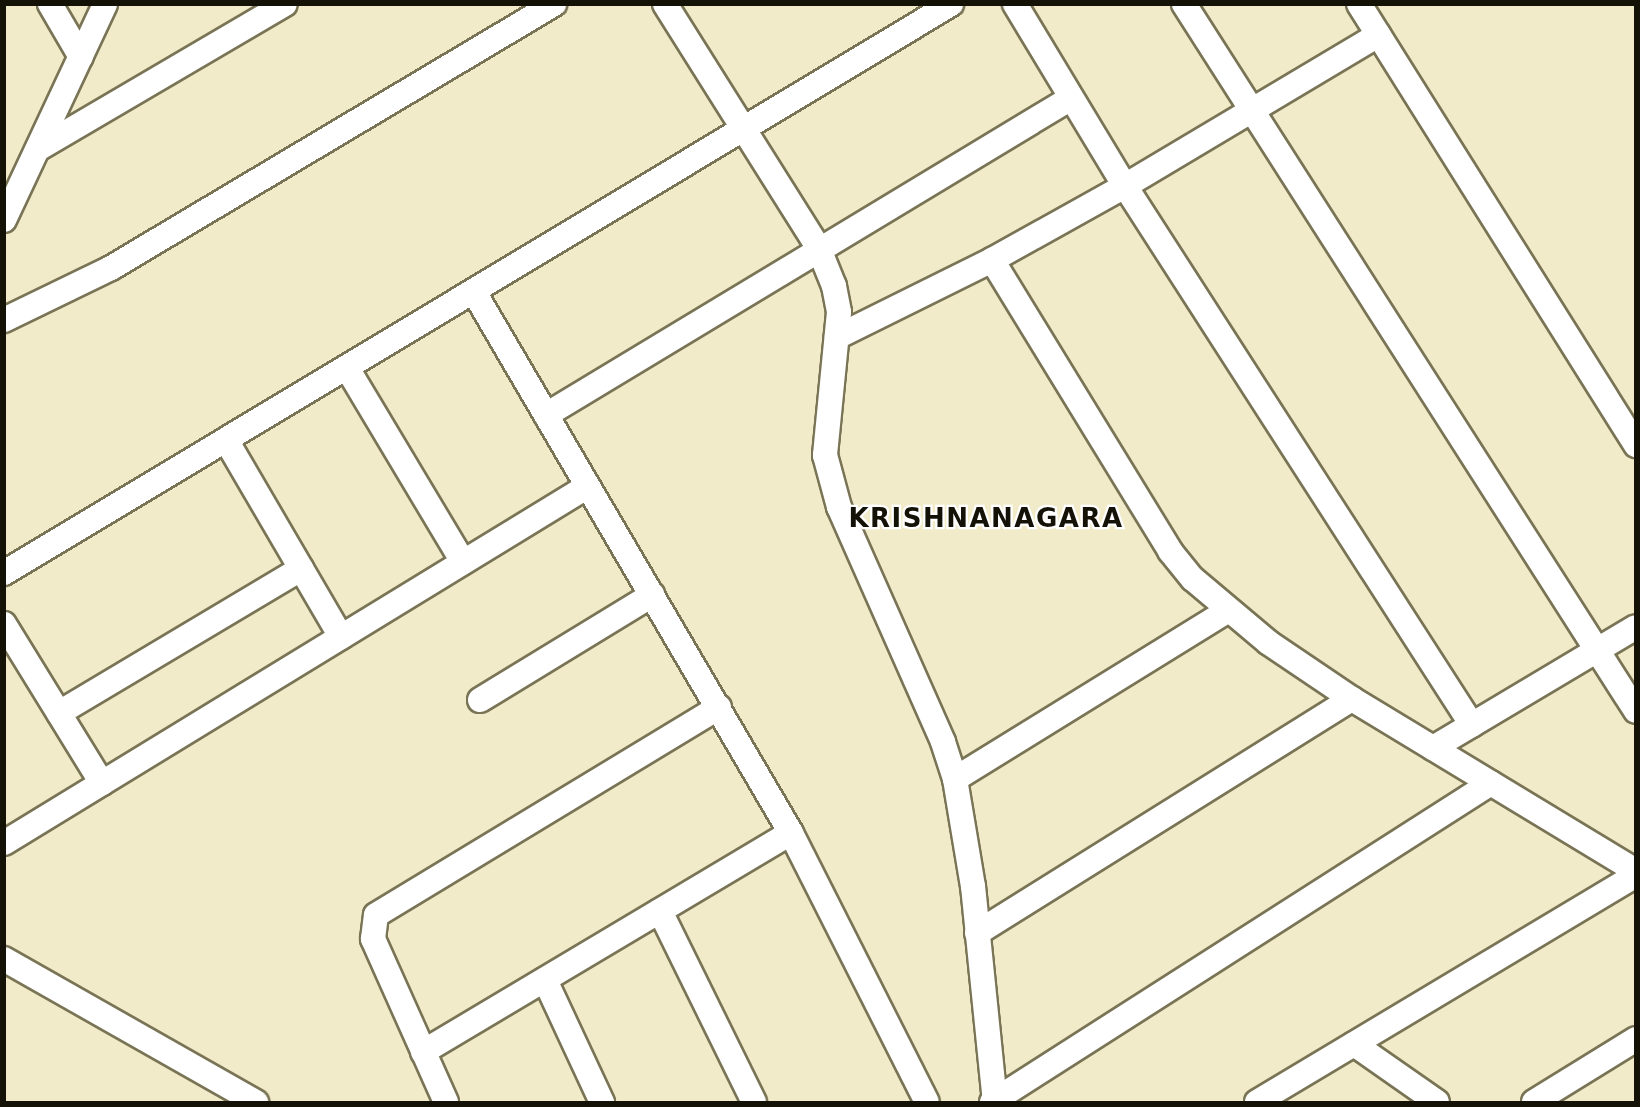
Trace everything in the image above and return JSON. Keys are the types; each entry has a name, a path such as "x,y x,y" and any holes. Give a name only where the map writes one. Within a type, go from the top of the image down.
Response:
{"street":[{"path":"50,4 81,57"},
{"path":"5,214 38,149 105,4"},
{"path":"38,149 285,4"},
{"path":"4,320 111,268 554,4"},
{"path":"665,4 819,249 834,286 839,312 825,435 831,482 955,779 977,933 994,1102 1491,783"},
{"path":"4,573 951,4"},
{"path":"1014,4 1125,186 1472,725"},
{"path":"1184,4 1635,711"},
{"path":"1359,4 1635,445"},
{"path":"837,337 992,260 1125,186 1378,35"},
{"path":"546,415 1071,98"},
{"path":"992,260 1170,551 1227,611 1352,699 1635,873 1257,1102"},
{"path":"474,292 719,707 790,833 927,1102"},
{"path":"347,368 463,562"},
{"path":"226,440 341,637"},
{"path":"4,843 588,486"},
{"path":"58,713 301,569"},
{"path":"480,700 652,595"},
{"path":"955,779 1227,611"},
{"path":"4,624 102,783"},
{"path":"1433,748 1635,627"},
{"path":"977,933 1352,699"},
{"path":"446,1102 373,939 376,915 719,707"},
{"path":"423,1052 790,833"},
{"path":"660,911 754,1102"},
{"path":"4,959 256,1102"},
{"path":"545,980 602,1102"},
{"path":"1533,1102 1635,1039"},
{"path":"1354,1044 1437,1102"}],"district":[{"name":"KRISHNANAGARA","path":"986,519"}]}
